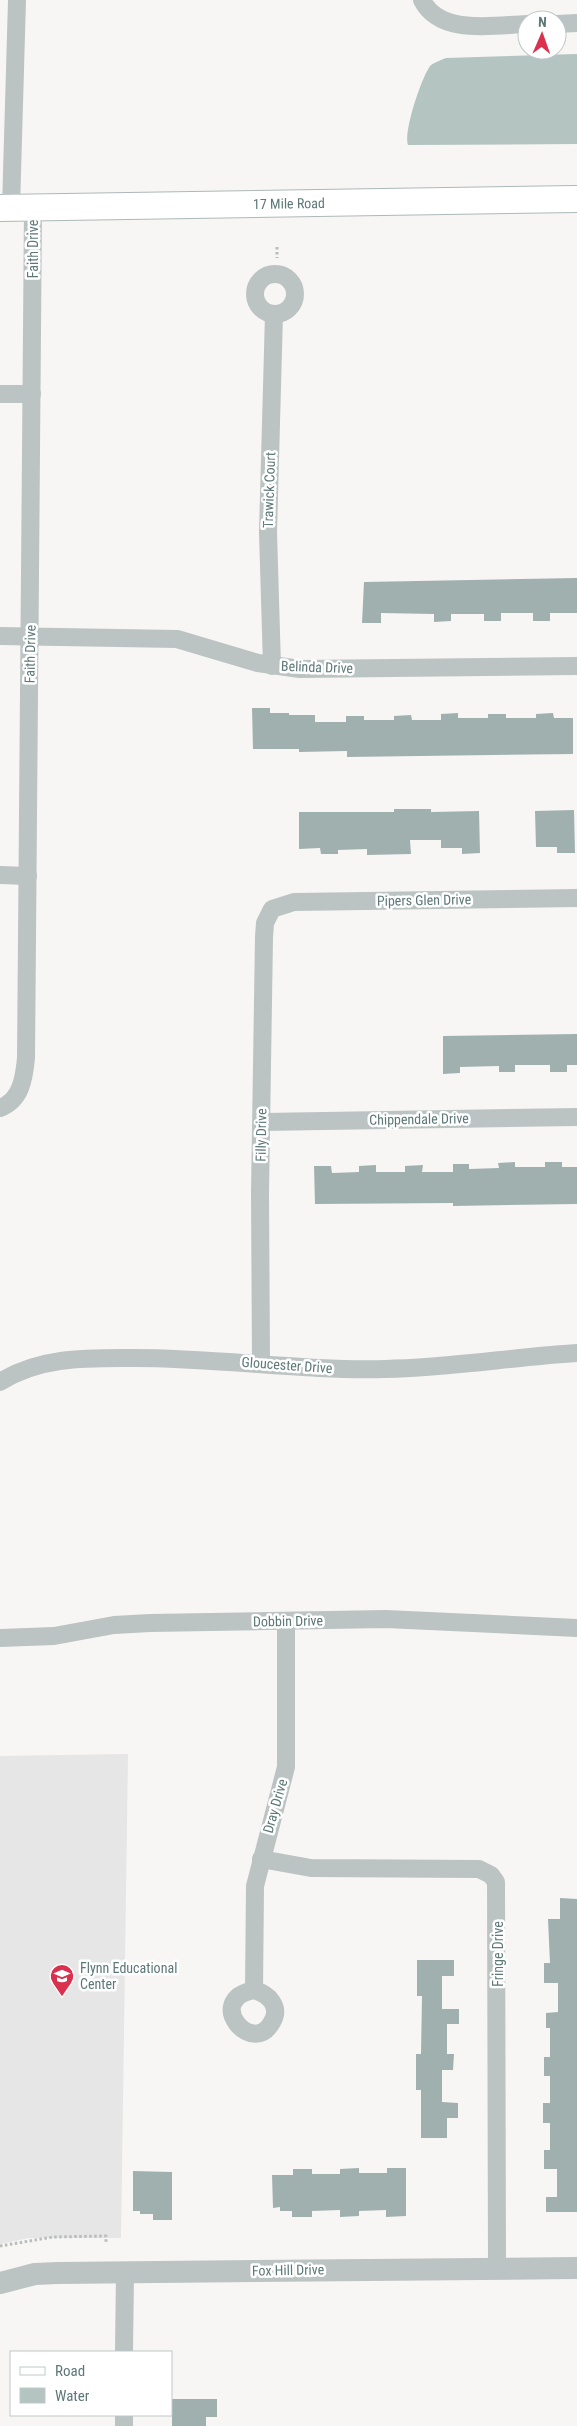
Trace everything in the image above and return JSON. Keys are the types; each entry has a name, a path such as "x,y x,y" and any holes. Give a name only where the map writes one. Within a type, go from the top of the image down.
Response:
{"main road":[{"name":"17 Mile Road","path":"15,208 577,199"}],"street":[{"name":"Faith Drive","path":"0,1108 15,1098 24,1079 26,1058 32,394 15,208 17,0"},
{"path":"423,3 439,18 459,25 517,24"},
{"name":"Trawick Court","path":"272,666 268,532 274,314"},
{"path":"0,394 32,394"},
{"name":"Belinda Drive","path":"0,636 177,639 272,666 306,669 577,666"},
{"path":"0,875 28,876"},
{"name":"Pipers Glen Drive","path":"272,909 294,902 577,898"},
{"name":"Filly Drive","path":"261,1363 264,937 266,923 272,909"},
{"name":"Chippendale Drive","path":"262,1122 577,1117"},
{"name":"Gloucester Drive","path":"0,1382 26,1369 68,1359 182,1358 386,1369 440,1366 577,1353"},
{"name":"Dobbin Drive","path":"0,1638 54,1636 132,1623 386,1620 577,1628"},
{"name":"Dray Drive","path":"254,1990 254,1906 260,1859 286,1767 286,1621"},
{"name":"Fringe Drive","path":"260,1859 311,1868 479,1868 491,1875 496,1882 497,2268"},
{"name":"Fox Hill Drive","path":"0,2282 35,2274 577,2268"},
{"path":"124,2351 125,2273"}],"path":[{"path":"277,247 277,258"},
{"path":"0,2246 53,2237 106,2236 106,2244"}],"shaded area":[{"name":"Flynn Educational Center","path":"128,1754 121,2238 29,2238 0,2244 0,1756"}],"water":[{"path":"567,54 577,54 577,144 408,145 408,129 414,104 427,71 434,63 446,58 517,56 517,60 567,60"}],"building":[{"path":"577,578 577,613 550,613 550,621 533,621 533,613 501,613 501,621 484,621 484,614 451,614 451,621 434,622 434,614 381,613 381,623 362,623 364,582"},
{"path":"252,708 270,708 270,713 315,715 315,722 346,722 346,716 364,716 364,720 394,720 394,716 411,715 412,720 441,720 441,714 458,713 458,718 488,718 488,714 506,714 506,718 536,718 536,714 553,713 554,718 573,718 573,754 347,757 347,751 299,752 299,749 253,749"},
{"path":"394,809 431,809 431,812 479,811 480,853 462,854 462,848 441,848 441,840 410,840 411,854 367,855 367,849 338,850 338,854 321,854 320,848 299,849 299,812 394,812"},
{"path":"574,810 575,853 557,853 557,847 536,847 535,811"},
{"path":"577,1034 577,1065 567,1065 567,1072 550,1072 550,1065 515,1065 515,1072 499,1072 499,1066 460,1067 460,1073 443,1074 443,1036"},
{"path":"515,1162 515,1167 545,1167 545,1162 562,1162 562,1167 577,1167 577,1204 453,1206 453,1203 315,1204 314,1166 331,1166 332,1173 359,1172 359,1166 376,1165 376,1172 405,1172 405,1166 423,1165 422,1172 453,1172 453,1164 469,1164 469,1169 499,1168 498,1163"},
{"path":"560,1898 577,1899 577,2212 546,2212 546,2197 557,2197 557,2169 544,2169 544,2150 550,2150 550,2123 543,2123 543,2103 550,2103 550,2076 544,2076 544,2057 550,2057 550,2028 546,2028 546,2013 558,2012 558,1983 544,1983 544,1963 550,1963 548,1919 560,1919"},
{"path":"417,1960 454,1960 454,1976 442,1976 442,2009 459,2009 459,2024 447,2024 447,2054 454,2054 453,2070 442,2070 442,2102 458,2103 458,2118 447,2118 447,2138 421,2138 421,2090 416,2090 416,2054 421,2054 422,1996 417,1996"},
{"path":"359,2168 359,2173 387,2173 387,2168 406,2168 406,2216 386,2217 386,2210 359,2211 359,2216 340,2217 340,2210 312,2211 312,2217 292,2217 292,2211 280,2211 280,2207 273,2208 272,2175 293,2175 293,2169 312,2169 312,2174 340,2174 340,2169"},
{"path":"133,2171 172,2172 172,2220 153,2220 153,2214 140,2214 140,2211 133,2211"},
{"path":"172,2399 217,2399 217,2417 206,2417 206,2426 172,2426"}],"place":[{"name":"Flynn Educational Center","path":"62,1997"}]}
